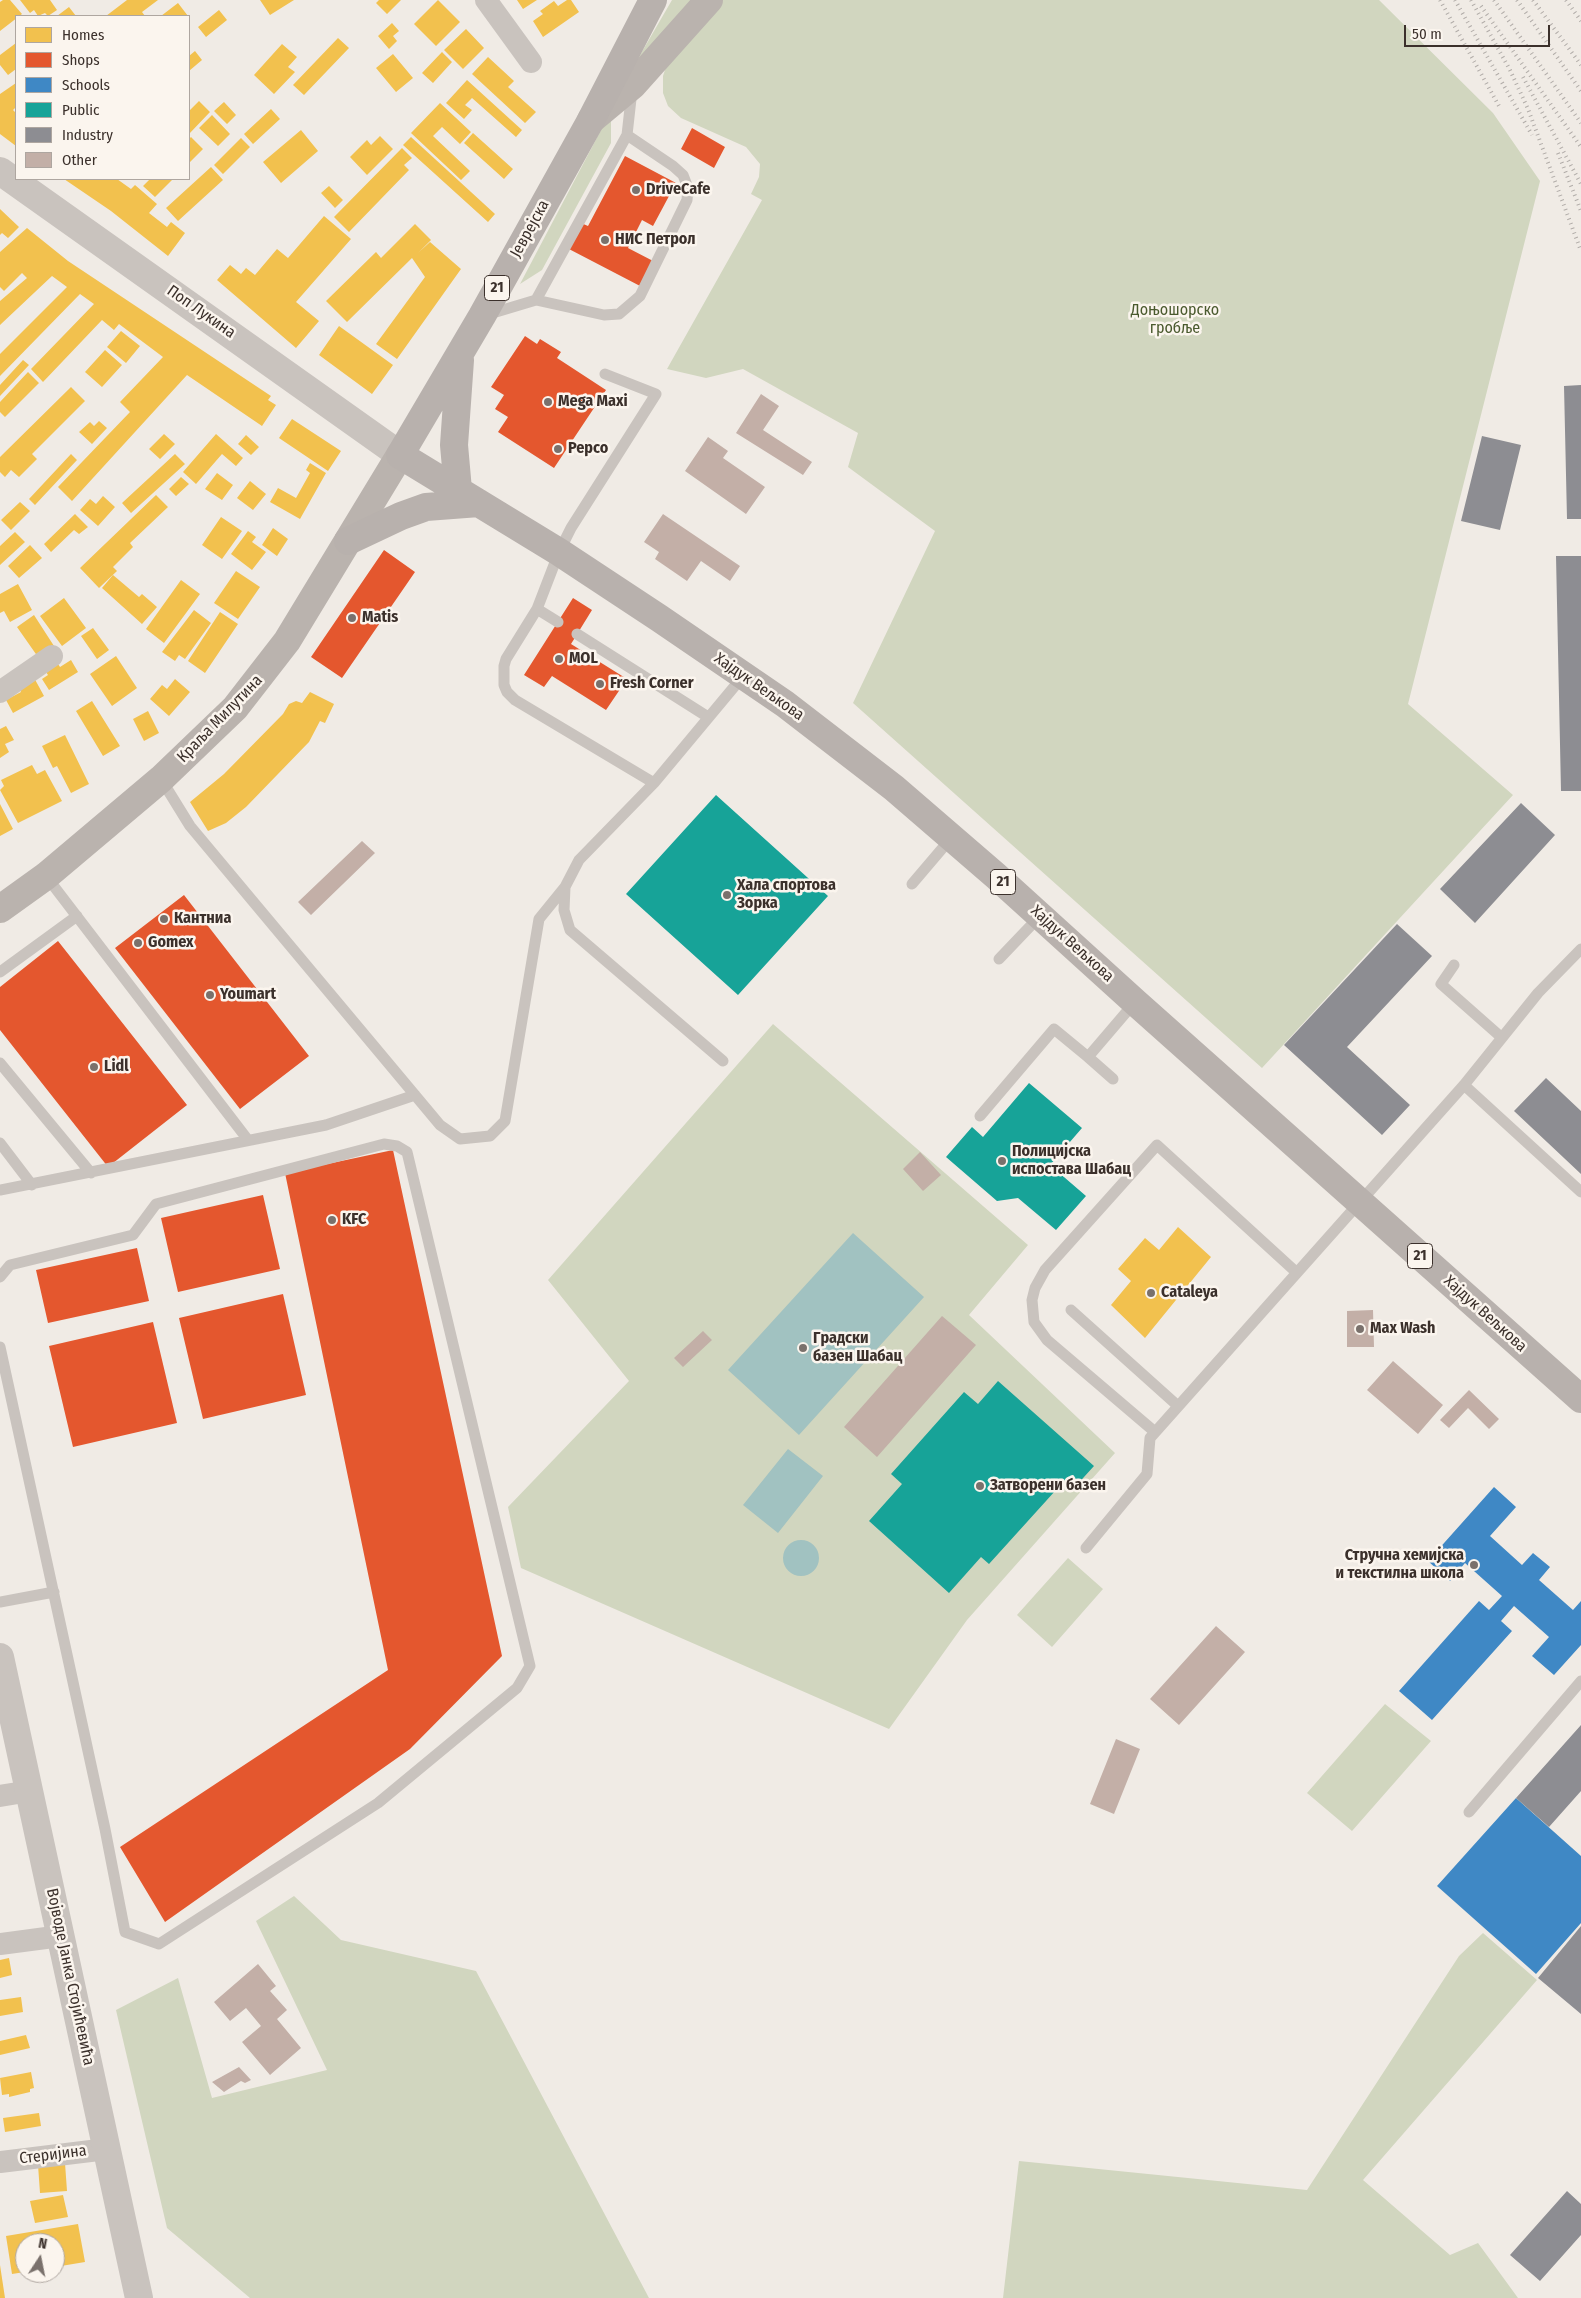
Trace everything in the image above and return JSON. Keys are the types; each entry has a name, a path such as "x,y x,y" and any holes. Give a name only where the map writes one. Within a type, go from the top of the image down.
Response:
{"main road":[{"name":"Јеврејска","path":"400,455 482,316 591,120 653,0"},
{"path":"591,120 633,85 708,0"},
{"path":"348,541 401,516 426,507 468,497 454,445 460,352"},
{"name":"Хајдук Вељкова","path":"400,455 559,552 744,675 861,762 952,837 1581,1400"},
{"name":"Краља Милутина","path":"0,909 46,876 161,779 210,734 263,674 313,601 400,455"}],"street":[{"path":"486,0 531,62"},
{"name":"Поп Лукина","path":"0,172 194,307 400,455"},
{"path":"0,692 52,656"},
{"name":"Војводе Јанка Стојићевића","path":"0,1657 139,2298"},
{"path":"0,1796 30,1791"},
{"path":"0,1944 61,1936"},
{"name":"Стеријина","path":"0,2162 107,2149"}],"lane":[{"path":"536,300 627,135 633,85"},
{"path":"482,316 536,300 604,315 619,314 640,296 687,200 688,188 683,175 673,166 627,135"},
{"path":"605,374 656,394 571,528 559,552 537,609 506,658 503,676 507,692 515,700 654,783"},
{"path":"537,609 558,622"},
{"path":"577,634 708,717"},
{"path":"161,779 190,826 440,1125 460,1139 490,1136 505,1121 539,919 565,887 579,860 654,783 744,675"},
{"path":"912,884 952,837"},
{"path":"46,876 248,1140"},
{"path":"565,887 564,910 570,930 723,1061"},
{"path":"0,972 77,916"},
{"path":"999,959 1040,916"},
{"path":"1086,1548 1148,1474 1150,1438 1464,1085 1538,992 1581,949"},
{"path":"1454,965 1441,984 1501,1037"},
{"path":"1088,1057 1135,1002"},
{"path":"980,1116 1054,1029 1113,1079"},
{"path":"0,1063 90,1173"},
{"path":"1464,1085 1581,1192"},
{"path":"0,1190 326,1125 415,1095"},
{"path":"0,1142 32,1185"},
{"path":"0,1277 10,1265 133,1234 156,1204 384,1144 397,1146 408,1152 530,1666 517,1688 378,1803 159,1944 125,1932 105,1828 0,1347"},
{"path":"1155,1432 1047,1340 1034,1322 1032,1300 1035,1288 1044,1270 1157,1146 1296,1272"},
{"path":"1070,1310 1178,1406"},
{"path":"0,1602 54,1592"},
{"path":"1469,1812 1581,1681"}],"green space":[{"path":"672,0 696,0 636,62"},
{"name":"Доњошорско гробље","path":"720,0 1379,0 1493,113 1540,181 1408,704 1513,795 1262,1068 853,703 935,531 848,467 858,433 743,369 706,378 667,369 762,200 751,194 759,177 760,164 746,147 681,118 668,106 663,93 663,76 669,58"},
{"path":"611,111 611,143 542,270 520,284"},
{"name":"Градски базен Шабац","path":"773,1024 1028,1245 969,1315 1115,1453 967,1620 889,1729 521,1568 508,1507 629,1381 548,1280"},
{"path":"1068,1558 1103,1589 1052,1647 1017,1615"},
{"path":"1385,1704 1431,1741 1352,1831 1307,1793"},
{"path":"294,1896 341,1940 476,1971 649,2298 250,2298 167,2228 116,2010 178,1978 212,2098 327,2070 256,1921"},
{"path":"1483,1933 1537,1980 1363,2180 1450,2255 1478,2243 1518,2298 1003,2298 1019,2161 1307,2190 1459,1956"}],"water":[{"path":"853,1233 924,1297 799,1435 728,1370"},
{"path":"788,1449 823,1476 778,1533 743,1505"},
{"path":"801,1540 808,1541 814,1545 818,1551 818,1565 814,1571 808,1575 801,1576 794,1575 788,1571 784,1565 783,1558 784,1551 788,1545 794,1541"}],"building: Homes":[{"path":"10,0 22,14 15,15 15,19 0,31 0,2"},
{"path":"20,0 50,0 57,10 50,15 45,13 37,15 34,10 30,13"},
{"path":"127,0 158,0 142,12 144,15 107,15"},
{"path":"260,0 294,0 270,15"},
{"path":"379,0 401,0 387,14 376,3"},
{"path":"438,0 460,22 436,46 414,24"},
{"path":"517,0 537,0 523,9"},
{"path":"567,0 571,0 579,12 543,37 533,21 543,14 540,11 554,1 558,6"},
{"path":"178,3 187,15 162,15"},
{"path":"69,7 75,15 58,15"},
{"path":"219,10 227,20 206,37 198,27"},
{"path":"392,23 399,31 393,36 397,41 389,49 378,36"},
{"path":"466,29 484,48 463,69 444,50"},
{"path":"338,38 349,48 304,95 293,85"},
{"path":"15,44 15,70 8,75 0,65 0,55"},
{"path":"282,44 297,57 288,67 295,72 274,94 254,75"},
{"path":"195,51 202,60 190,70 190,55"},
{"path":"442,52 452,62 433,83 422,73"},
{"path":"393,54 413,78 396,92 376,68"},
{"path":"488,57 514,81 508,87 536,112 525,123 472,74"},
{"path":"467,80 522,130 516,137 472,98 465,105 472,110 464,119 446,103"},
{"path":"15,84 15,108 13,110 15,112 15,145 0,134 0,94"},
{"path":"199,101 210,112 190,133 190,110"},
{"path":"224,102 236,115 227,124 214,111"},
{"path":"440,103 471,132 460,144 442,127 433,136 470,171 461,180 411,133"},
{"path":"271,109 280,119 253,144 244,134"},
{"path":"212,115 230,134 218,146 199,128"},
{"path":"301,130 318,151 281,183 263,162"},
{"path":"473,133 513,169 504,179 464,143"},
{"path":"380,136 393,149 367,175 350,157 367,140 371,145"},
{"path":"411,137 495,214 488,222 403,145"},
{"path":"190,138 203,149 190,162"},
{"path":"241,138 250,147 223,174 214,165"},
{"path":"402,148 412,158 404,165 409,170 349,232 334,217"},
{"path":"211,167 223,180 178,221 166,208"},
{"path":"65,180 118,180 131,189 135,185 157,204 149,213 167,227 171,222 185,233 168,256 111,211"},
{"path":"149,180 172,180 155,197 143,186"},
{"path":"329,186 343,200 335,208 321,193"},
{"path":"0,209 19,227 8,238 2,233 0,235"},
{"path":"324,216 351,239 296,302 319,321 296,348 217,280 230,265 241,274 246,268 255,275 277,249 288,258"},
{"path":"415,224 431,240 418,253 430,242 461,269 397,359 376,344 425,277 412,258 347,322 326,301 376,252 381,258"},
{"path":"27,228 68,261 271,396 268,400 276,405 262,426 187,375 72,501 58,487 130,412 120,402 163,357 119,324 114,330 102,320 43,382 31,369 94,304 80,294 0,376 0,354 67,287 52,276 0,325 0,301 27,278 22,273 4,291 0,287 0,252"},
{"path":"339,326 393,365 372,394 319,355"},
{"path":"121,331 140,346 126,363 107,347"},
{"path":"105,350 122,365 102,387 85,372"},
{"path":"23,360 29,365 0,396 0,385"},
{"path":"28,372 39,383 5,417 0,412 0,402"},
{"path":"71,387 85,401 32,454 37,459 19,477 11,470 5,477 0,472 0,457"},
{"path":"292,419 341,451 328,471 279,438"},
{"path":"99,421 107,428 92,444 79,432 90,422 94,426"},
{"path":"164,434 175,444 160,459 149,449"},
{"path":"216,434 243,458 236,466 222,454 196,484 183,472"},
{"path":"246,435 259,447 251,455 238,444"},
{"path":"71,454 77,460 35,505 29,499"},
{"path":"175,454 185,464 131,513 122,503"},
{"path":"310,463 326,473 300,519 270,502 278,488 296,498 310,473 306,470"},
{"path":"217,473 233,485 222,500 205,489"},
{"path":"181,477 189,484 176,496 169,489"},
{"path":"250,481 266,494 253,510 237,498"},
{"path":"156,495 168,507 130,543 133,547 113,567 117,571 99,588 80,568"},
{"path":"103,496 115,507 98,526 80,510 90,499 96,504"},
{"path":"20,502 30,511 11,530 1,520"},
{"path":"75,514 88,527 79,534 74,530 51,552 44,544"},
{"path":"221,517 242,531 222,559 202,545"},
{"path":"273,528 288,539 277,556 262,545"},
{"path":"248,531 256,537 252,542 266,552 252,570 231,554"},
{"path":"15,532 25,542 0,565 0,546"},
{"path":"30,545 42,558 19,578 8,566"},
{"path":"236,571 260,587 238,619 214,603"},
{"path":"113,575 139,597 142,594 157,607 142,624 102,588"},
{"path":"181,580 200,594 164,643 146,629"},
{"path":"18,584 32,610 10,622 4,611 0,613 0,594"},
{"path":"64,598 86,628 62,646 40,616"},
{"path":"194,610 211,623 185,659 179,655 175,661 162,652"},
{"path":"220,612 238,624 205,673 188,661"},
{"path":"34,615 54,646 38,657 17,627"},
{"path":"93,628 109,650 97,659 81,636"},
{"path":"116,656 137,688 112,706 90,674"},
{"path":"71,660 78,672 49,690 42,679 48,675 44,669 56,661 60,667"},
{"path":"32,674 44,696 13,713 6,700 21,692 16,682"},
{"path":"175,679 190,692 169,716 150,699 162,685 167,689"},
{"path":"310,692 334,704 325,723 320,721 309,742 246,807 226,823 208,831 190,802 224,774 283,714 289,704 296,701 302,703"},
{"path":"92,701 120,746 103,756 76,711"},
{"path":"148,711 159,733 144,741 133,719"},
{"path":"6,726 14,740 5,744 9,752 0,758 0,729"},
{"path":"65,735 89,784 71,793 57,766 53,768 42,746"},
{"path":"32,765 37,774 45,770 62,801 18,823 0,790 4,786 1,780"},
{"path":"0,804 13,829 0,836"},
{"name":"Cataleya","path":"1178,1227 1211,1257 1145,1338 1111,1305 1131,1281 1118,1269 1145,1238 1159,1250"},
{"path":"9,1958 12,1975 0,1978 0,1960"},
{"path":"21,1997 23,2012 0,2016 0,2000"},
{"path":"26,2035 30,2048 0,2055 0,2041"},
{"path":"31,2072 34,2088 30,2089 30,2092 9,2097 9,2094 2,2095 0,2078"},
{"path":"39,2113 41,2126 5,2132 3,2118"},
{"path":"65,2163 67,2191 40,2193 38,2165"},
{"path":"63,2195 68,2217 35,2223 30,2201"},
{"path":"78,2224 85,2262 65,2265 65,2233 24,2233"},
{"path":"15,2234 15,2274 12,2274 6,2236"},
{"path":"0,2265 5,2298 0,2298"}],"building: Shops":[{"path":"692,128 725,147 714,168 681,149"},
{"path":"625,156 676,183 653,226 642,220 628,248 655,262 642,287 567,248 581,223 588,226"},
{"name":"Mega Maxi","path":"525,336 537,344 540,339 561,352 557,358 606,390 554,468 498,432 508,417 495,409 504,395 491,387"},
{"path":"384,550 415,572 342,678 311,657"},
{"path":"573,598 592,610 571,644 627,679 606,710 552,676 544,687 524,675"},
{"path":"184,895 309,1056 240,1109 115,948"},
{"name":"Lidl","path":"58,941 187,1105 108,1167 0,1030 0,987"},
{"path":"393,1150 502,1656 410,1749 165,1922 120,1847 388,1670 285,1173"},
{"path":"263,1195 280,1269 178,1292 161,1218"},
{"path":"137,1248 149,1301 48,1323 36,1270"},
{"path":"283,1294 306,1395 203,1419 179,1318"},
{"path":"153,1322 177,1423 73,1447 49,1346"}],"building: Schools":[{"path":"1494,1487 1516,1507 1490,1536 1522,1565 1533,1553 1550,1567 1539,1580 1573,1610 1581,1601 1581,1645 1554,1675 1532,1656 1549,1637 1514,1606 1501,1621 1512,1631 1432,1720 1399,1691 1479,1601 1489,1610 1502,1596 1465,1563 1450,1581 1428,1561"},
{"path":"1516,1798 1581,1856 1581,1923 1536,1974 1437,1886"}],"building: Public":[{"name":"Хала спортова Зорка","path":"716,795 828,896 738,995 626,894"},
{"name":"Полицијска испостава Шабац","path":"1029,1083 1082,1128 1050,1165 1086,1196 1056,1230 1018,1198 997,1201 946,1157 972,1127 983,1137"},
{"name":"Затворени базен","path":"998,1381 1094,1466 1074,1488 1065,1480 989,1564 981,1557 949,1593 869,1521 902,1484 891,1474 964,1392 978,1404"}],"building: Industry":[{"path":"1581,385 1581,519 1567,519 1564,386"},
{"path":"1482,436 1521,445 1500,530 1461,521"},
{"path":"1556,556 1581,556 1581,791 1561,791"},
{"path":"1521,803 1555,835 1475,923 1440,889"},
{"path":"1397,924 1432,956 1347,1047 1410,1105 1382,1135 1284,1045"},
{"path":"1546,1078 1581,1111 1581,1174 1514,1111"},
{"path":"1581,1725 1581,1791 1549,1827 1516,1798"},
{"path":"1581,1926 1581,2014 1538,1978"},
{"path":"1567,2191 1581,2204 1581,2235 1540,2281 1510,2255"}],"building: Other":[{"path":"761,394 779,406 763,430 812,462 803,475 736,433"},
{"path":"708,437 728,451 723,458 765,487 746,514 685,471"},
{"path":"663,514 740,566 730,581 701,561 687,581 655,559 659,552 644,542"},
{"path":"362,841 375,853 311,915 298,902"},
{"path":"920,1152 941,1175 923,1191 903,1169"},
{"name":"Max Wash","path":"1373,1310 1374,1347 1347,1347 1347,1311"},
{"path":"942,1316 976,1345 877,1457 844,1427"},
{"path":"703,1331 712,1340 683,1367 674,1358"},
{"path":"1393,1361 1443,1405 1418,1434 1367,1390"},
{"path":"1469,1390 1499,1419 1489,1429 1468,1408 1449,1428 1440,1420"},
{"path":"1216,1626 1245,1652 1179,1725 1150,1699"},
{"path":"1116,1739 1140,1749 1114,1814 1090,1804"},
{"path":"258,1964 276,1986 270,1991 287,2010 277,2019 301,2048 270,2075 242,2042 261,2026 246,2008 230,2021 214,2002"},
{"path":"239,2067 251,2080 245,2083 241,2081 224,2092 212,2082"}],"railway":[{"path":"1440,0 1499,106"},
{"path":"1455,0 1532,135"},
{"path":"1471,0 1510,70 1528,109 1581,251"},
{"path":"1494,0 1581,123"},
{"path":"1517,0 1581,91"},
{"path":"1533,0 1581,65"},
{"path":"1566,0 1581,21"},
{"path":"1481,6 1581,147"},
{"path":"1523,77 1581,184"},
{"path":"1558,153 1581,211"}],"place":[{"name":"DriveCafe","path":"636,190"},
{"name":"НИС Петрол","path":"605,240"},
{"name":"Mega Maxi","path":"548,402"},
{"name":"Pepco","path":"558,449"},
{"name":"Matis","path":"352,618"},
{"name":"MOL","path":"559,659"},
{"name":"Fresh Corner","path":"600,684"},
{"name":"Хала спортова Зорка","path":"727,895"},
{"name":"Кантниа","path":"164,919"},
{"name":"Gomex","path":"138,943"},
{"name":"Youmart","path":"210,995"},
{"name":"Lidl","path":"94,1067"},
{"name":"Полицијска испостава Шабац","path":"1002,1161"},
{"name":"KFC","path":"332,1220"},
{"name":"Cataleya","path":"1151,1293"},
{"name":"Max Wash","path":"1360,1329"},
{"name":"Градски базен Шабац","path":"803,1348"},
{"name":"Затворени базен","path":"980,1486"},
{"name":"Стручна хемијска и текстилна школа","path":"1474,1565"}]}
